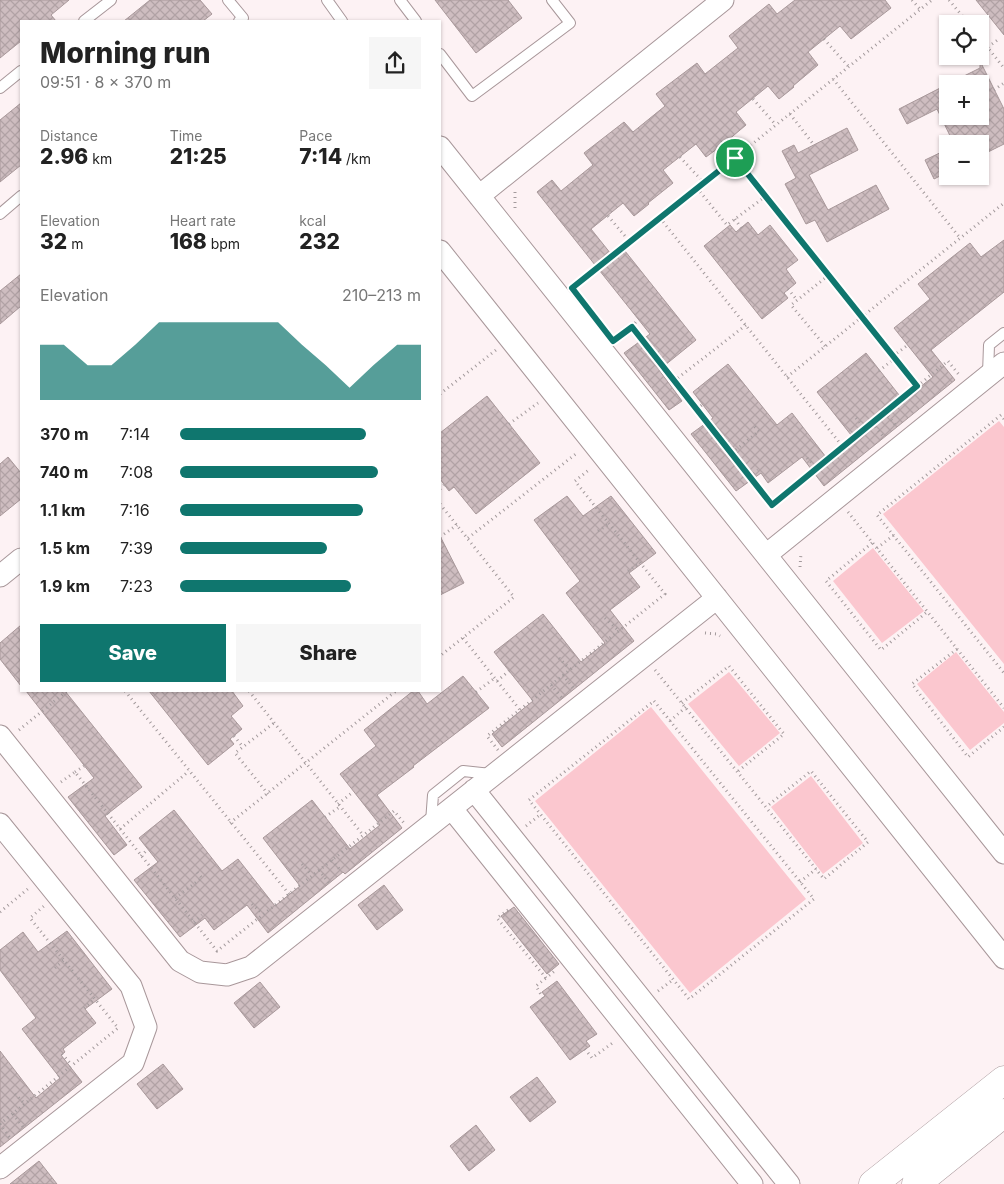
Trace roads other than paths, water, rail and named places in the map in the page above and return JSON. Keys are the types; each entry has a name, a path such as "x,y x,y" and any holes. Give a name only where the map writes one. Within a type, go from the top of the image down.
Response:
{"main road":[{"path":"873,1184 1004,1080"},
{"path":"916,1184 1004,1113"}],"street":[{"path":"479,196 723,0"},
{"path":"441,149 1004,853"},
{"path":"441,252 1004,958"},
{"path":"766,555 996,369"},
{"path":"0,576 20,560"},
{"path":"8,734 180,961 200,972 227,975 251,967 452,809 474,790 498,764 716,598"},
{"path":"474,790 789,1184"},
{"path":"452,809 752,1184"},
{"path":"0,824 131,986 146,1027 133,1062 0,1168"}],"lane":[{"path":"85,20 111,0"},
{"path":"228,0 243,20"},
{"path":"327,0 341,20"},
{"path":"400,0 415,20"},
{"path":"441,56 472,96 570,23 552,0"},
{"path":"0,88 20,72"},
{"path":"0,214 20,197"},
{"path":"996,369 989,345 1004,332"},
{"path":"431,825 433,795 463,771 498,764"}]}
